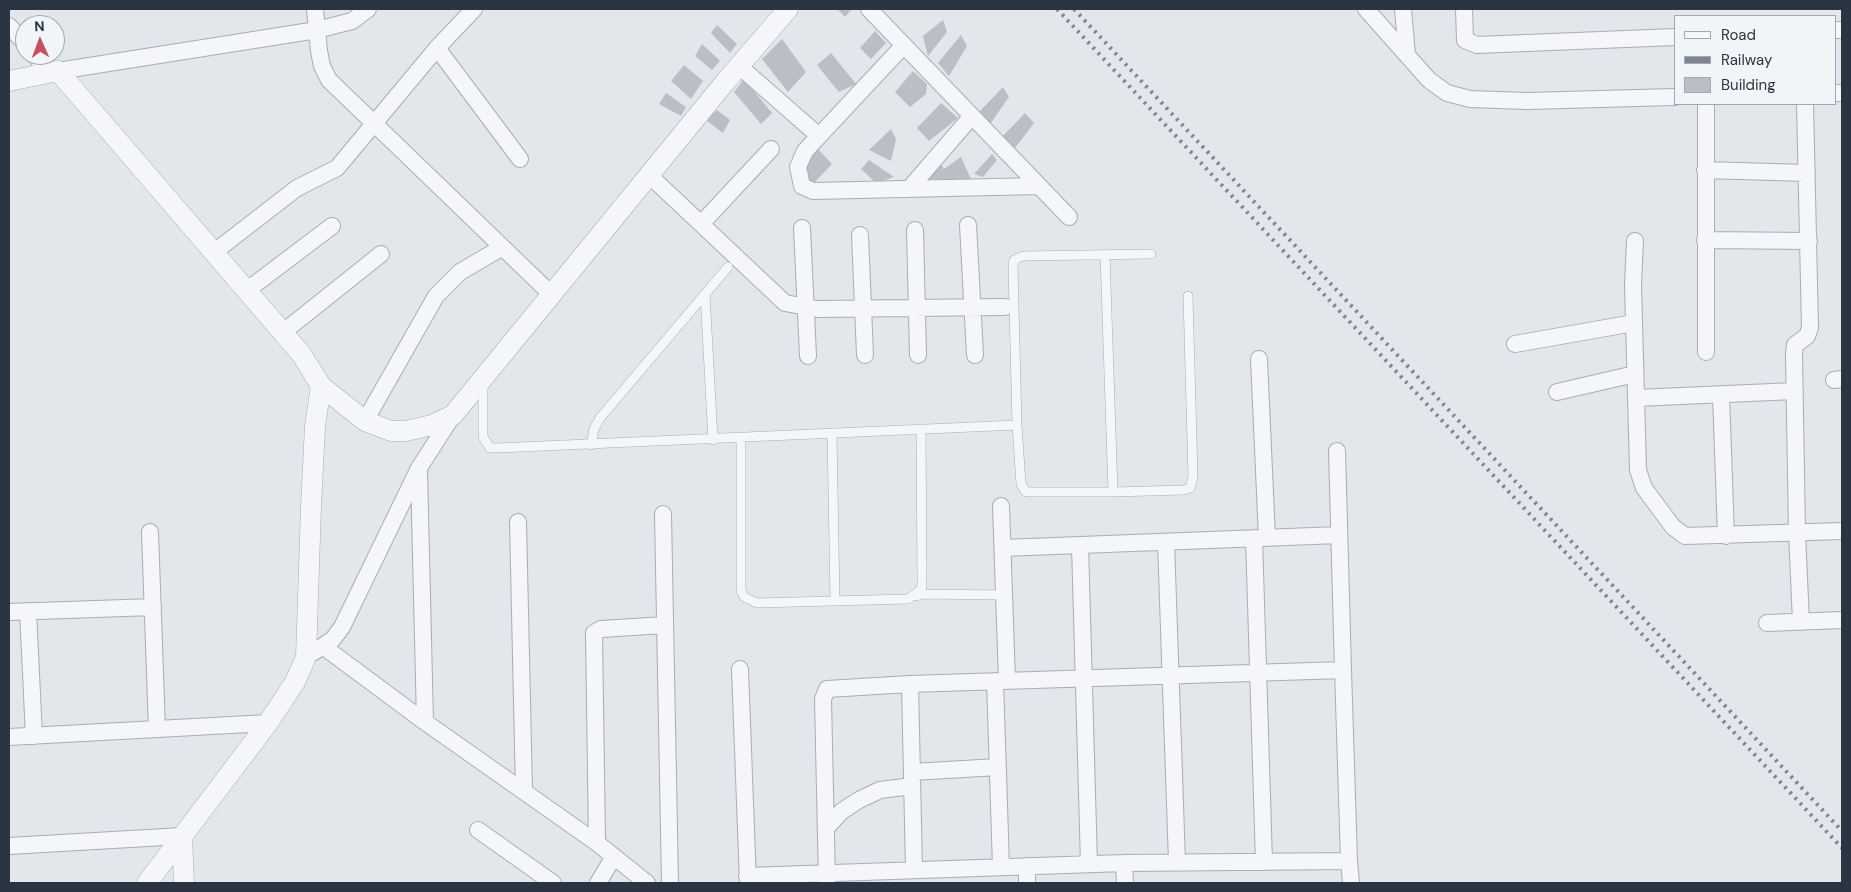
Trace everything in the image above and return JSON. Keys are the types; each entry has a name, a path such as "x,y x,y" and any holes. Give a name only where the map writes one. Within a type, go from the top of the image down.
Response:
{"street":[{"path":"315,9 317,30 326,74 501,248 552,295"},
{"path":"9,81 54,72 317,30 352,21 368,9"},
{"path":"213,253 297,188 337,168 437,48 474,9"},
{"path":"306,656 324,647 342,627 419,468 453,415 649,175 788,9"},
{"path":"869,9 1069,217"},
{"path":"1366,9 1429,80 1448,93 1470,99 1527,101 1674,97"},
{"path":"1403,9 1407,55"},
{"path":"1464,9 1465,40 1477,45 1674,37"},
{"path":"904,45 801,157 798,167 802,186 807,190 1039,186"},
{"path":"437,48 520,159"},
{"path":"46,65 302,355 321,386 365,421 391,431 406,431 432,425 453,415"},
{"path":"739,66 819,136"},
{"path":"1706,105 1706,352"},
{"path":"1801,622 1797,533 1795,346 1807,336 1810,328 1810,241 1806,105"},
{"path":"909,189 972,116"},
{"path":"701,224 771,149"},
{"path":"1706,170 1808,173"},
{"path":"649,175 785,304 806,308 1005,307"},
{"path":"968,225 975,355"},
{"path":"246,291 332,226"},
{"path":"802,228 808,356"},
{"path":"915,230 918,354"},
{"path":"860,235 865,355"},
{"path":"1705,240 1810,241"},
{"path":"1635,241 1634,323 1638,470 1644,488 1673,527 1684,536 1842,531"},
{"path":"365,421 436,296 460,272 501,248"},
{"path":"282,332 381,254"},
{"path":"1515,344 1634,323"},
{"path":"1259,360 1260,538 1258,672 1264,862"},
{"path":"1557,392 1635,374"},
{"path":"147,883 268,723 295,682 306,656 315,426 321,386"},
{"path":"1636,398 1795,391"},
{"path":"1721,394 1726,536"},
{"path":"1337,451 1351,883"},
{"path":"419,468 425,722"},
{"path":"1001,506 1004,595 998,767 1001,867"},
{"path":"663,514 670,883"},
{"path":"518,522 524,791"},
{"path":"150,532 157,729"},
{"path":"1003,548 1339,535"},
{"path":"1166,542 1177,862"},
{"path":"1080,545 1089,864"},
{"path":"9,612 153,607"},
{"path":"28,611 34,736"},
{"path":"1767,623 1842,620"},
{"path":"597,843 594,633 600,629 665,625"},
{"path":"324,647 425,722 597,843 613,858 647,883"},
{"path":"740,669 748,879 827,878 914,870 1089,864 1349,861"},
{"path":"827,878 824,693 832,688 1343,670"},
{"path":"910,684 914,870"},
{"path":"9,738 268,723"},
{"path":"826,828 842,811 858,800 880,790 912,779 998,767"},
{"path":"478,830 531,875 553,883"},
{"path":"9,846 182,836"},
{"path":"182,836 184,883"},
{"path":"598,883 613,858"},
{"path":"1124,863 1125,883"},
{"path":"1027,866 1027,883"}],"lane":[{"path":"1151,254 1023,256 1014,260 1017,425 1021,484 1026,492 1113,492 1184,490 1190,488 1193,484 1188,296"},
{"path":"1105,255 1113,492"},
{"path":"592,444 594,429 600,418 728,267"},
{"path":"705,294 713,440"},
{"path":"483,378 484,438 490,448 713,440 1017,425"},
{"path":"916,596 921,590 922,584 921,430"},
{"path":"832,434 835,601"},
{"path":"741,438 742,590 744,597 757,603 908,599 922,594 1004,595"}],"building":[{"path":"837,9 852,9 845,17"},
{"path":"943,20 947,32 928,56 923,36"},
{"path":"717,25 737,44 730,53 711,33"},
{"path":"875,31 886,43 871,59 860,48"},
{"path":"961,35 967,46 949,76 938,63"},
{"path":"782,39 806,72 788,92 762,59"},
{"path":"702,44 720,61 712,70 695,56"},
{"path":"831,53 856,84 839,92 817,65"},
{"path":"684,65 703,81 691,99 671,81"},
{"path":"913,71 927,84 926,94 910,107 895,92"},
{"path":"744,79 772,113 761,124 734,92"},
{"path":"1003,87 1009,97 990,124 980,111"},
{"path":"666,93 686,107 681,116 659,104"},
{"path":"941,103 958,118 929,141 917,128"},
{"path":"717,110 730,120 723,133 706,120"},
{"path":"1025,113 1034,123 1015,148 1003,136"},
{"path":"891,129 896,139 891,161 869,150"},
{"path":"818,149 832,164 812,185 803,169"},
{"path":"992,154 997,160 983,177 974,174"},
{"path":"961,157 971,179 924,179 940,163 944,169"},
{"path":"869,160 894,177 876,183 861,169"}],"railway":[{"path":"1057,9 1842,848"},
{"path":"1074,9 1842,831"}]}
